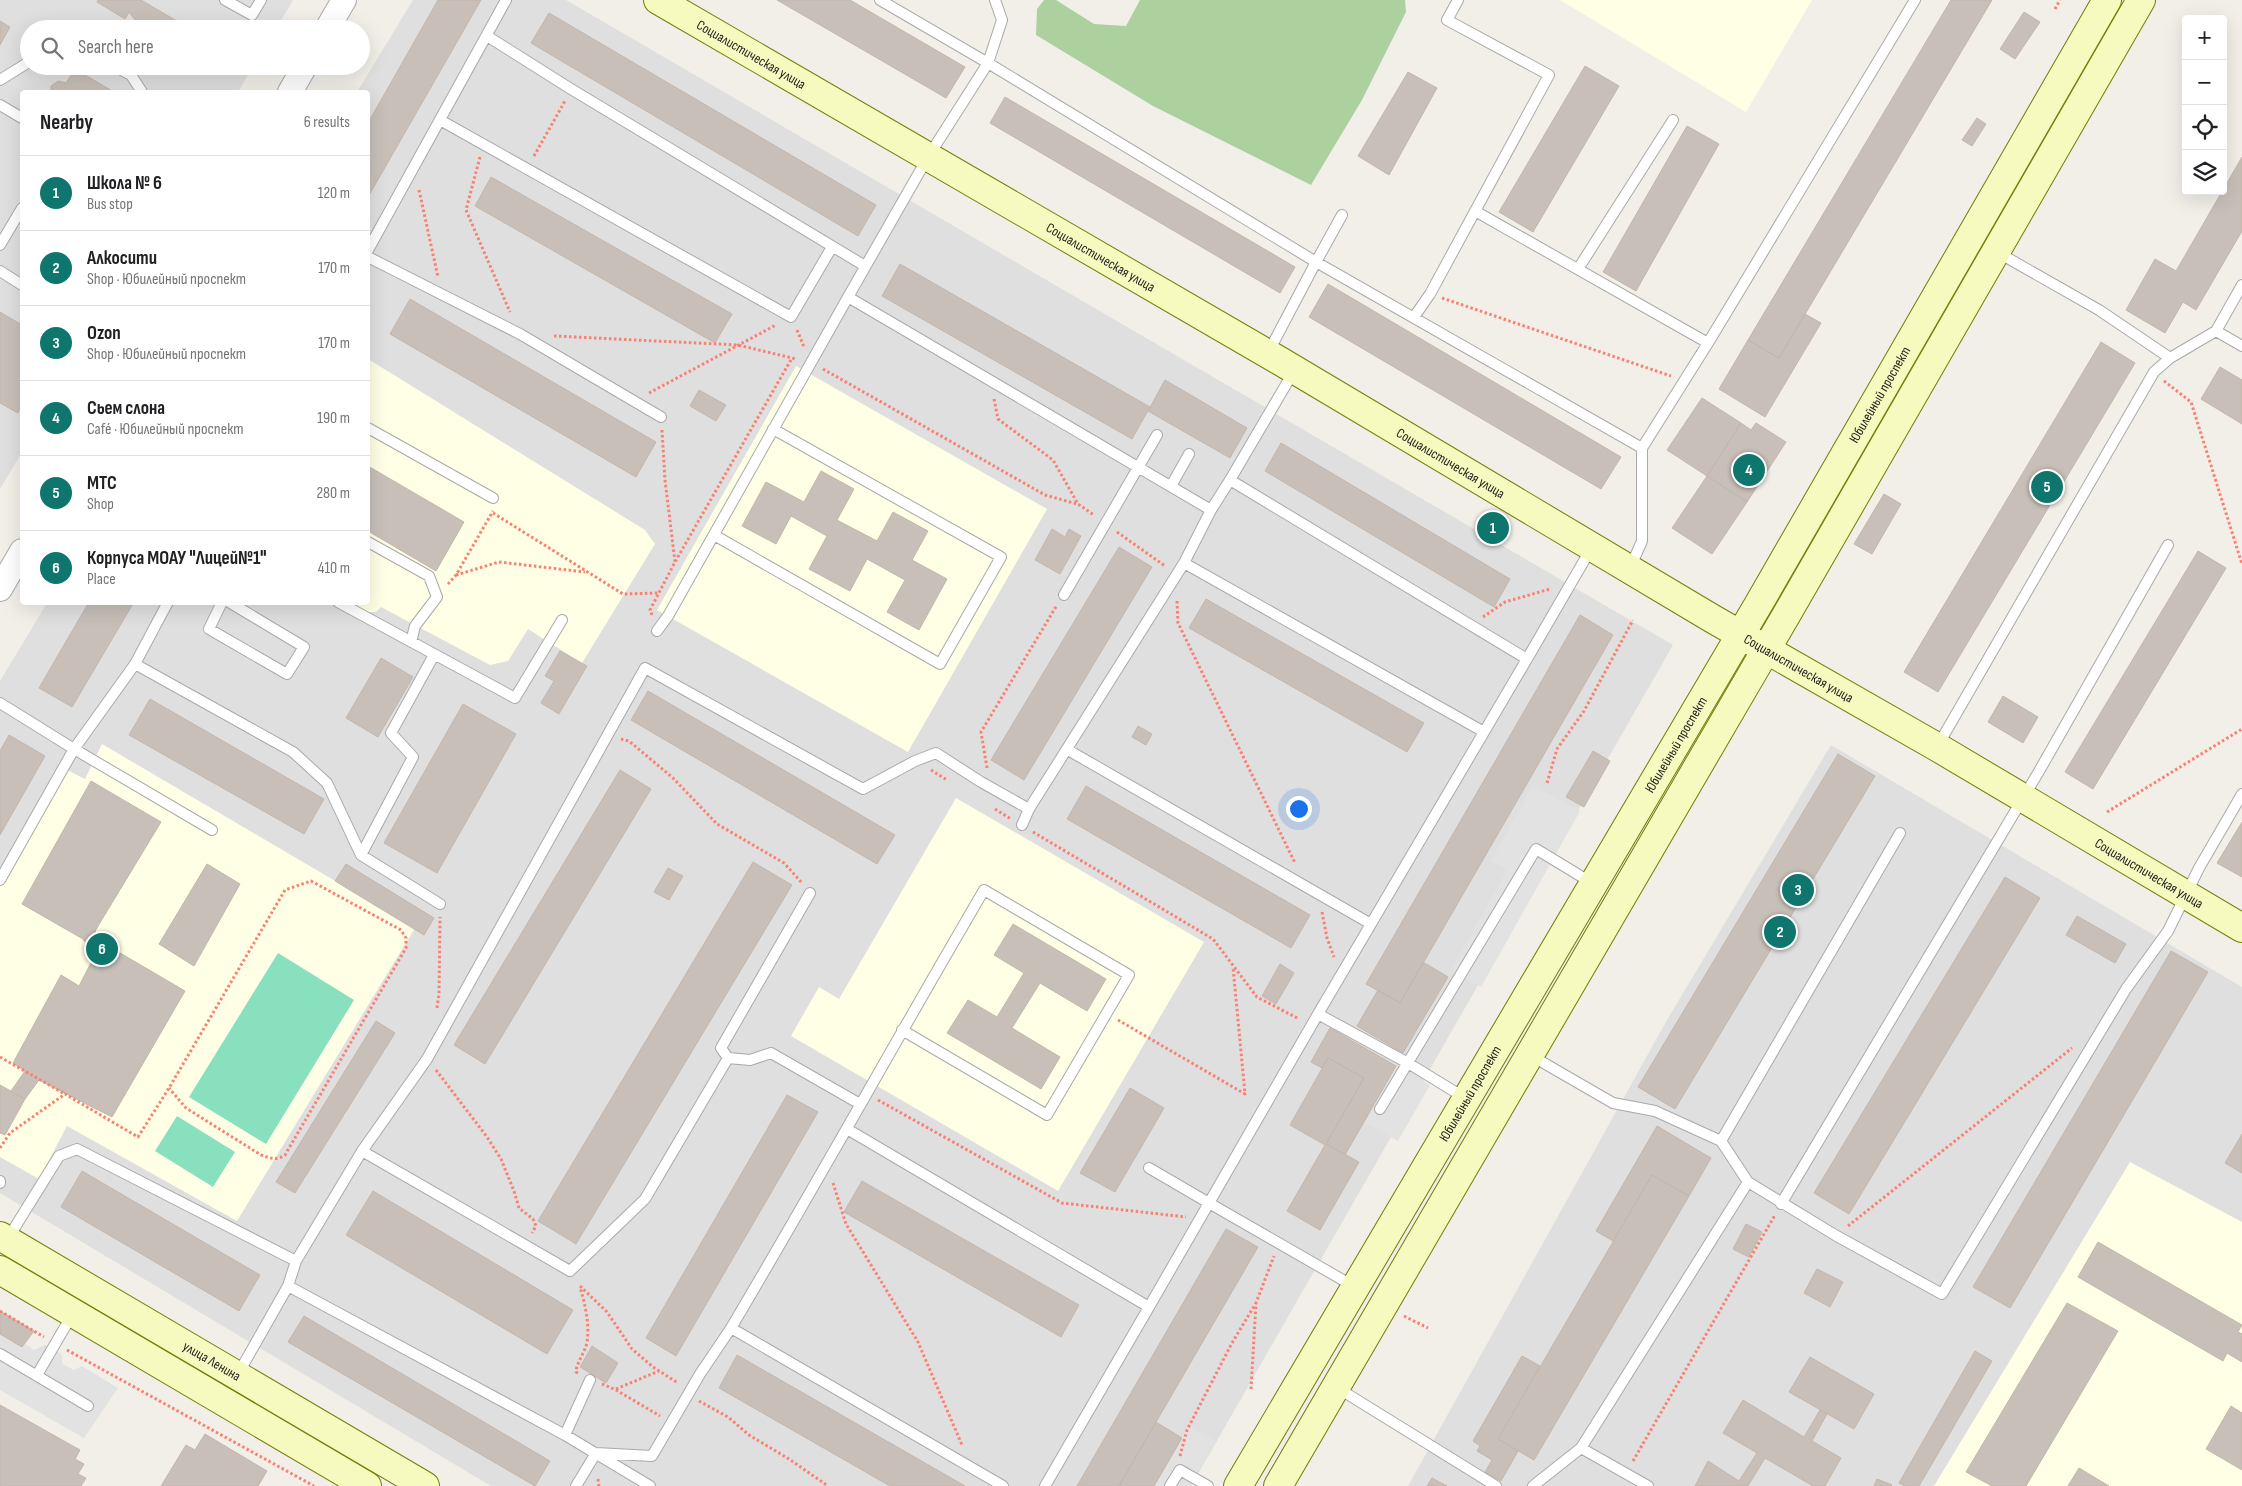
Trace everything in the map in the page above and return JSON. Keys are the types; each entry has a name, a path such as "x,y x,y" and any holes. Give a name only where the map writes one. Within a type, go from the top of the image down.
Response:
{"main road":[{"name":"Социалистическая улица","path":"658,0 1268,354 1740,634 1936,747 2242,928"},
{"name":"Юбилейный проспект","path":"1278,1486 1336,1387 1593,884 2107,0"},
{"name":"Юбилейный проспект","path":"1238,1486 1356,1287 1486,1091 1529,1055 1996,252 2140,0"},
{"name":"улица Ленина","path":"3,1238 425,1486"},
{"path":"0,1270 367,1486"}],"street":[{"path":"332,20 344,0"},
{"path":"291,90 300,75"},
{"path":"0,589 20,554"}],"lane":[{"path":"226,0 252,15 260,0"},
{"path":"370,246 506,0"},
{"path":"880,0 988,63 1316,262 1642,448"},
{"path":"657,630 668,616 928,157 988,63 1002,20 995,0"},
{"path":"1414,317 1430,294 1549,75 1446,20 1458,0"},
{"path":"1630,569 1642,541 1642,448 1685,381 1915,0"},
{"path":"486,36 865,266"},
{"path":"0,80 20,68"},
{"path":"131,75 141,90"},
{"path":"0,104 20,117"},
{"path":"440,120 791,317 832,247"},
{"path":"1578,269 1673,120"},
{"path":"0,245 20,211"},
{"path":"1476,211 1708,343"},
{"path":"1268,354 1342,215"},
{"path":"1996,252 2092,305 2170,358"},
{"path":"370,258 520,334 661,417"},
{"path":"0,271 20,284"},
{"path":"1936,747 2154,372 2170,358 2216,331 2242,285"},
{"path":"848,297 1212,510"},
{"path":"2216,331 2242,346"},
{"path":"1022,825 1030,808 1184,563 1212,510 1294,370"},
{"path":"714,535 940,664 1001,557 773,428"},
{"path":"370,429 493,498"},
{"path":"1064,595 1158,436"},
{"path":"1171,486 1189,454"},
{"path":"1230,480 1527,659"},
{"path":"370,543 429,576 437,597 415,626 411,642"},
{"path":"1781,1204 2022,798 2168,544"},
{"path":"1044,1486 1312,1026 1340,974 1592,546"},
{"path":"1184,563 1484,732"},
{"path":"0,880 74,749 135,664 166,605"},
{"path":"221,605 209,629 287,674 304,647 234,605"},
{"path":"343,605 515,698 562,620"},
{"path":"361,855 413,757 391,733 434,655"},
{"path":"135,664 293,752 327,784 361,855 440,904"},
{"path":"237,1376 288,1286 296,1261 362,1151 427,1059 645,668 863,789 915,761 936,754 981,782 1030,808"},
{"path":"0,703 212,830"},
{"path":"1068,750 1371,924"},
{"path":"1529,1055 1612,1103 1654,1111 1721,1141 1748,1182 1781,1204 1942,1294 2126,989 2168,932 2199,868 2242,794"},
{"path":"1721,1141 1900,833"},
{"path":"1380,1109 1536,849 1593,884"},
{"path":"596,1453 652,1456 689,1392 731,1328 847,1129 902,1030 984,890 1130,975 1047,1115 902,1030"},
{"path":"810,893 721,1048 728,1058 750,1060 771,1053 860,1104"},
{"path":"1318,1014 1408,1063 1486,1091"},
{"path":"362,1151 570,1271 645,1199 728,1058"},
{"path":"847,1129 1149,1307"},
{"path":"3,1238 59,1156 77,1149 296,1261"},
{"path":"1149,1168 1356,1287"},
{"path":"1533,1486 1581,1448 1748,1182"},
{"path":"288,1286 565,1435 650,1486"},
{"path":"37,1375 73,1314"},
{"path":"731,1328 1003,1486"},
{"path":"0,1354 88,1406"},
{"path":"565,1435 590,1380"},
{"path":"1336,1387 1496,1486"},
{"path":"1581,1448 1648,1486"},
{"path":"576,1486 596,1453"},
{"path":"1170,1486 1180,1470 1208,1486"}],"path":[{"path":"2055,9 2060,0"},
{"path":"527,169 571,89"},
{"path":"484,144 466,210 520,334 738,345 811,362 1045,495 1078,504 1176,574 1178,623 1308,888 1323,914 1327,938 1340,974"},
{"path":"414,167 442,295"},
{"path":"1430,294 1685,381"},
{"path":"634,400 791,317 811,362"},
{"path":"2154,372 2191,402 2242,564"},
{"path":"991,381 998,419 1053,460 1078,504"},
{"path":"661,417 665,480 675,562"},
{"path":"437,597 456,575 493,513 493,498"},
{"path":"493,513 623,594 659,593"},
{"path":"456,575 500,562 588,573"},
{"path":"1471,626 1505,602 1570,583"},
{"path":"981,782 987,769 981,732 1064,595"},
{"path":"1548,783 1557,749 1584,711 1633,620"},
{"path":"2107,812 2242,729"},
{"path":"608,736 629,741 673,778 717,824 784,863 810,893"},
{"path":"1022,825 1213,939 1257,997 1312,1026"},
{"path":"0,1057 138,1137 169,1088 285,890 311,881 401,930 406,938 406,948 285,1155 280,1158 271,1159 261,1154 186,1108 169,1088"},
{"path":"436,1013 439,994 440,904"},
{"path":"1107,1013 1245,1094 1233,966"},
{"path":"1835,1235 2075,1046"},
{"path":"427,1059 488,1137 501,1160 519,1208 533,1219 536,1226 526,1244"},
{"path":"867,1093 1062,1203 1200,1218"},
{"path":"0,1148 10,1134 65,1094"},
{"path":"826,1163 846,1224 918,1342 972,1468"},
{"path":"1626,1473 1781,1204"},
{"path":"1180,1470 1181,1449 1187,1430 1232,1343 1256,1302 1279,1244"},
{"path":"570,1271 580,1286 607,1312 632,1349 689,1392 694,1399 728,1417 749,1435 789,1459 828,1486"},
{"path":"580,1286 586,1308 587,1342"},
{"path":"1251,1388 1256,1302"},
{"path":"0,1311 56,1344 314,1486"},
{"path":"660,1371 616,1390 672,1422"}],"shaded area":[{"path":"0,0 293,0 281,20 20,20 20,75 248,75 239,90 20,90 20,455 0,489"},
{"path":"413,0 566,0 1673,645 1191,1486 491,1486 0,1193 0,681 46,605 370,605 370,90 358,90 367,75 370,75 370,71"},
{"path":"1560,0 1812,0 1746,112"},
{"path":"370,360 645,530 655,544 582,663 528,629 508,661 490,665 381,607 376,612 359,612 347,605 370,605"},
{"path":"796,366 1047,509 908,752 657,610"},
{"path":"102,744 415,928 237,1221 67,1126 39,1179 0,1157 0,877 65,769 85,779"},
{"path":"1831,745 2242,987 2242,1486 1408,1486 1667,1020"},
{"path":"1533,785 1580,811 1481,987 1451,970 1507,870 1491,861"},
{"path":"956,798 1204,942 1058,1191 791,1036 819,987 839,999"},
{"path":"1396,1066 1430,1085 1398,1141 1364,1122"},
{"path":"2130,1162 2242,1222 2242,1486 1934,1486"},
{"path":"0,1318 25,1334 25,1344 34,1350 45,1345 53,1348 62,1355 62,1364 74,1370 82,1366 118,1388 84,1438 0,1390"},
{"path":"1189,1426 1215,1441 1189,1486 1154,1486"}],"green space":[{"path":"1044,0 1056,0 1094,24 1126,26 1140,0 1405,0 1406,12 1362,100 1311,185 1153,106 1036,35 1037,9"},
{"path":"278,953 354,1000 266,1144 189,1097"},
{"path":"177,1116 235,1152 213,1187 155,1151"}],"building":[{"path":"98,0 141,0 175,20 135,20 129,12 125,19 97,2"},
{"path":"438,0 481,0 370,194 370,119"},
{"path":"777,0 850,0 965,67 946,98"},
{"path":"1951,0 1992,0 1779,358 1748,340"},
{"path":"2024,12 2040,22 2015,59 2000,49"},
{"path":"549,13 876,205 858,236 531,43"},
{"path":"0,21 10,27 0,45"},
{"path":"1585,66 1619,86 1533,232 1499,212"},
{"path":"1408,72 1437,88 1389,175 1358,156"},
{"path":"71,75 85,75 111,90 51,90 51,86 58,81 66,83"},
{"path":"1005,97 1295,267 1280,293 990,123"},
{"path":"1977,118 1986,124 1972,146 1962,140"},
{"path":"1687,126 1719,144 1636,291 1603,272"},
{"path":"2242,157 2242,231 2196,310 2183,302 2165,333 2126,310 2155,259 2176,271 2220,195 2227,195 2227,183"},
{"path":"491,177 732,314 715,343 475,206"},
{"path":"900,264 1150,407 1132,439 882,296"},
{"path":"1328,284 1621,457 1601,489 1309,317"},
{"path":"410,299 656,442 636,477 390,334"},
{"path":"0,312 20,324 20,409 18,413 0,403"},
{"path":"1805,314 1821,323 1765,417 1719,389 1748,340 1779,358"},
{"path":"2101,342 2135,363 1938,692 1904,672"},
{"path":"2220,367 2242,380 2242,424 2201,399"},
{"path":"1165,380 1247,428 1230,458 1148,411"},
{"path":"699,390 726,405 716,421 690,406"},
{"path":"1702,398 1741,423 1707,476 1667,450"},
{"path":"1741,423 1751,430 1756,423 1786,442 1747,502 1707,476"},
{"path":"1281,443 1510,579 1494,607 1265,471"},
{"path":"370,467 464,522 436,571 370,532"},
{"path":"821,471 854,489 837,520 877,541 893,512 928,531 912,560 947,579 919,630 887,612 905,580 867,559 850,591 809,569 827,536 791,516 776,544 742,526 766,482 804,502"},
{"path":"1707,476 1747,502 1712,554 1672,528"},
{"path":"1884,494 1901,504 1872,554 1854,544"},
{"path":"1052,529 1065,537 1069,529 1081,536 1060,574 1035,560"},
{"path":"1119,547 1152,567 1024,780 991,760"},
{"path":"2198,551 2226,568 2093,789 2065,772"},
{"path":"1206,599 1424,723 1407,752 1189,628"},
{"path":"87,605 132,605 72,707 39,688"},
{"path":"1580,615 1613,635 1400,1003 1366,984"},
{"path":"560,651 587,666 559,714 541,703 554,681 545,676"},
{"path":"381,658 413,677 378,737 346,718"},
{"path":"648,691 895,835 877,864 631,720"},
{"path":"2003,696 2038,717 2023,743 1988,722"},
{"path":"150,699 324,799 304,834 129,735"},
{"path":"463,704 516,734 437,873 384,843"},
{"path":"1138,726 1152,734 1146,745 1132,737"},
{"path":"9,735 45,756 0,835 0,751"},
{"path":"1593,751 1610,761 1584,807 1566,797"},
{"path":"1838,754 1875,776 1675,1109 1638,1087"},
{"path":"620,770 651,789 485,1064 454,1045"},
{"path":"91,781 161,822 95,931 103,943 185,991 112,1117 39,1080 25,1099 11,1091 25,1071 13,1063 61,975 79,986 95,955 83,939 22,904"},
{"path":"1086,786 1310,915 1291,948 1067,819"},
{"path":"2242,822 2242,877 2217,863"},
{"path":"753,862 792,885 576,1244 538,1221"},
{"path":"207,864 240,884 194,966 159,944"},
{"path":"346,864 434,918 424,935 335,881"},
{"path":"668,868 683,876 669,900 654,892"},
{"path":"2005,877 2040,898 1849,1214 1814,1193"},
{"path":"2077,916 2126,944 2115,963 2066,935"},
{"path":"1013,924 1106,979 1087,1011 1040,983 1012,1028 1060,1057 1041,1089 947,1033 968,1000 997,1017 1024,973 994,955"},
{"path":"2171,951 2208,972 2010,1308 1973,1287"},
{"path":"1423,962 1448,977 1403,1053 1357,1026 1378,990 1400,1003"},
{"path":"1280,964 1294,973 1276,1004 1262,996"},
{"path":"376,1021 395,1033 295,1193 276,1182"},
{"path":"1330,1028 1396,1066 1345,1155 1326,1144 1364,1078 1328,1058 1322,1068 1311,1062"},
{"path":"1328,1058 1364,1078 1326,1144 1359,1162 1320,1230 1287,1211 1325,1145 1290,1125"},
{"path":"0,1085 25,1099 5,1135 0,1133"},
{"path":"1130,1088 1164,1108 1115,1192 1080,1173"},
{"path":"787,1095 818,1112 676,1356 646,1338"},
{"path":"1657,1126 1711,1158 1689,1196 1652,1175 1613,1241 1596,1231"},
{"path":"2242,1134 2242,1173 2225,1163"},
{"path":"82,1171 260,1275 239,1311 61,1207"},
{"path":"1652,1175 1689,1196 1534,1460 1498,1439"},
{"path":"862,1181 1079,1305 1061,1337 844,1212"},
{"path":"373,1191 573,1310 547,1354 346,1235"},
{"path":"1746,1224 1762,1232 1749,1257 1733,1249"},
{"path":"1226,1229 1258,1247 1119,1486 1077,1486"},
{"path":"2098,1242 2242,1325 2238,1332 2242,1334 2242,1362 2227,1353 2223,1361 2078,1277"},
{"path":"1817,1269 1843,1282 1830,1307 1804,1293"},
{"path":"2067,1303 2118,1331 2026,1486 1992,1486 1966,1472"},
{"path":"0,1311 34,1331 22,1347 0,1334"},
{"path":"304,1316 550,1461 535,1486 288,1342"},
{"path":"592,1346 618,1363 606,1383 580,1367"},
{"path":"1975,1351 1992,1361 1919,1486 1905,1486 1899,1483"},
{"path":"737,1355 965,1486 890,1486 719,1388"},
{"path":"1522,1356 1540,1366 1498,1439 1518,1451 1501,1481 1485,1472 1492,1460 1477,1451 1480,1446 1473,1441"},
{"path":"1810,1357 1874,1394 1854,1429 1789,1392"},
{"path":"1743,1400 1804,1437 1820,1410 1827,1414 1812,1441 1841,1458 1825,1486 1813,1486 1765,1458 1748,1486 1695,1486 1708,1461 1739,1481 1757,1453 1723,1433"},
{"path":"0,1405 80,1450 75,1459 84,1464 78,1474 86,1478 81,1486 0,1486"},
{"path":"2231,1406 2242,1413 2242,1470 2206,1449"},
{"path":"1156,1422 1182,1438 1154,1486 1119,1486"},
{"path":"205,1434 267,1471 258,1486 161,1486 186,1445 195,1450"},
{"path":"2079,1468 2109,1486 2068,1486"},
{"path":"1432,1478 1447,1486 1427,1486"},
{"path":"1877,1479 1892,1485 1874,1486"}],"place":[{"name":"Сьем слона","path":"1749,470"},
{"name":"МТС","path":"2047,487"},
{"name":"Школа № 6","path":"1493,528"},
{"name":"Ozon","path":"1798,890"},
{"name":"Алкосити","path":"1780,932"},
{"name":"Корпуса МОАУ \"Лицей№1\"","path":"102,949"}]}
